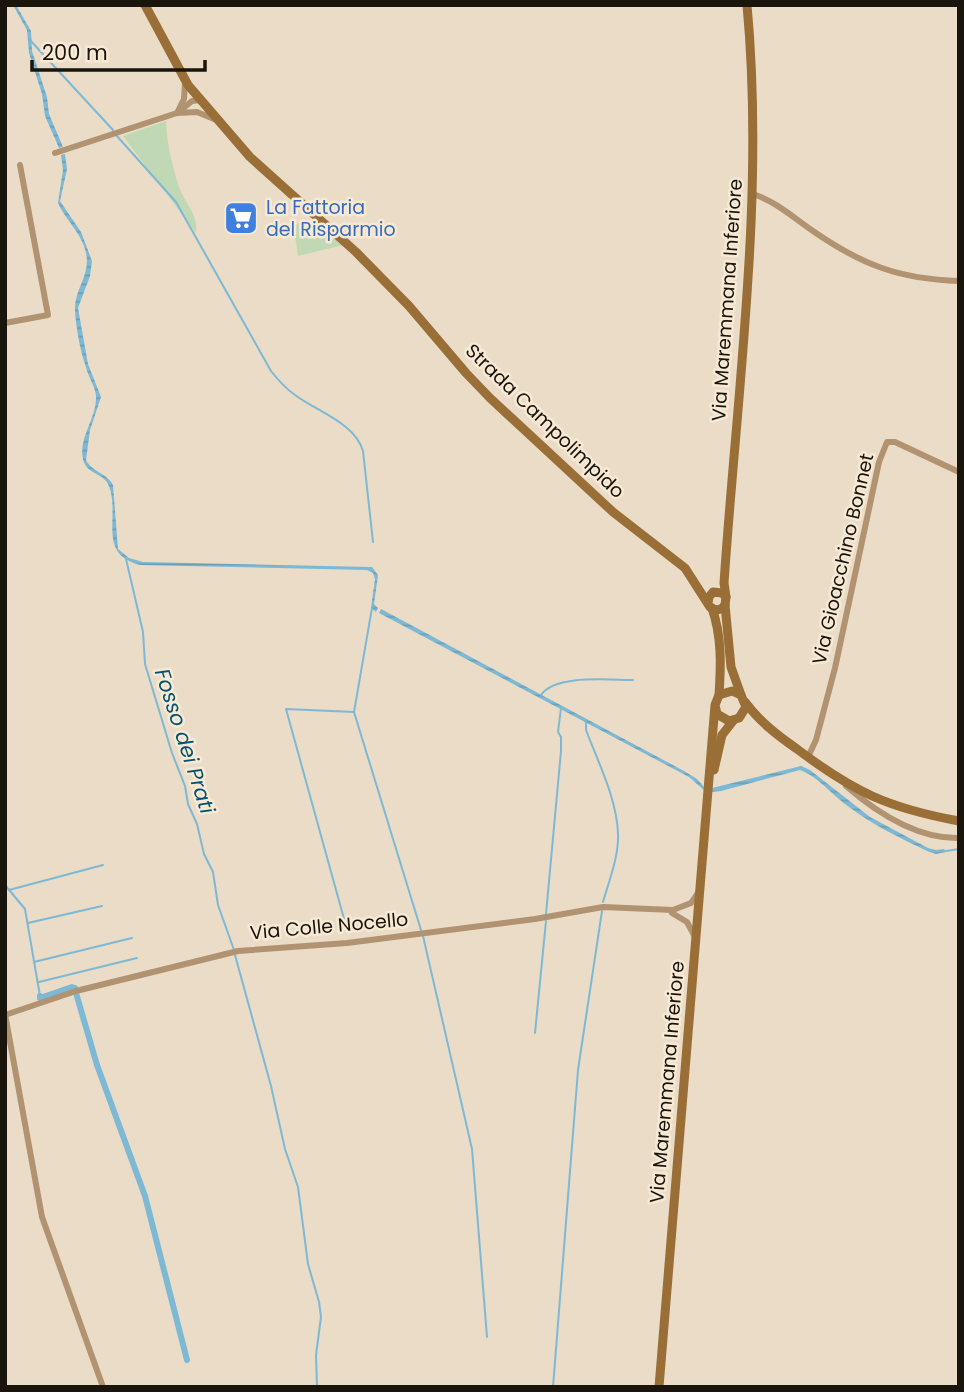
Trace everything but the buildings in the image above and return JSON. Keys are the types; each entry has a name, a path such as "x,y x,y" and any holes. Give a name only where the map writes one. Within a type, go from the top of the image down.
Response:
{"main road":[{"name":"Strada Campolimpido","path":"145,5 185,80 255,162 341,237 402,298 481,390 607,506 676,558 692,575 718,625 721,647 717,700"},
{"name":"Via Maremmana Inferiore","path":"743,698 730,660 724,583 746,320 753,194 753,69 747,5"},
{"path":"692,575 704,587 716,591 722,593 726,601 721,609 710,606 709,597 716,591 724,583"},
{"path":"762,723 720,718 717,700 732,691 743,698 762,723 857,791 898,807 955,820"},
{"path":"736,720 745,711 743,698"},
{"name":"Via Maremmana Inferiore","path":"659,1387 717,700"},
{"name":"Via Maremmana Inferiore","path":"709,781 722,735 736,720"}],"street":[{"path":"177,113 185,96 185,80"},
{"path":"177,113 189,103 200,100"},
{"path":"55,153 177,113 197,112 219,122"},
{"path":"5,323 48,315 20,165"},
{"path":"753,194 767,200 839,249 863,262 914,277 959,281"},
{"name":"Via Gioacchino Bonnet","path":"808,757 816,740 835,668 884,447 887,442 895,442 959,471"},
{"path":"839,780 869,804 902,823 930,835 959,838"},
{"path":"950,838 955,820"},
{"path":"695,940 687,922 673,911 694,901 699,891"},
{"name":"Via Colle Nocello","path":"5,1014 76,991 239,951 347,943 535,919 603,907 688,910 697,915"},
{"path":"5,1014 42,1217 103,1387"}],"green space":[{"path":"166,121 174,171 194,215 196,233 123,136"},
{"path":"305,221 322,227 343,245 298,256 294,229 298,223"}],"water":[{"path":"13,5 16,5 31,31 32,51 47,97 49,114 63,147 59,148 45,116 42,94 29,53 27,30"},
{"path":"65,154 67,169 60,201 81,232 92,261 90,276 78,308 88,364 101,397 90,430 86,460 113,485 118,549 129,558 143,562 372,567 378,575 374,604 378,608 376,612 371,608 375,579 373,573 367,570 140,565 126,560 118,552 112,532 112,496 108,484 87,468 83,459 83,443 94,413 96,397 80,346 75,310 86,268 86,253 81,239 58,203 63,170 61,155"},
{"path":"381,609 684,771 697,779 705,791 689,777 379,613"},
{"path":"801,766 810,770 870,817 928,848 944,849 946,852 936,854 927,851 877,825 800,770 711,792 712,788"}],"waterway":[{"path":"29,39 113,130"},
{"path":"116,135 176,202 271,371 295,395 344,425 359,441 363,451 373,542"},
{"name":"Fosso dei Prati","path":"126,559 143,632 145,664 185,786 188,804 197,824 204,854 213,872 218,905 234,950"},
{"path":"372,608 354,712 421,930"},
{"path":"541,695 548,688 570,681 633,680"},
{"path":"546,914 561,751 561,737 558,732 561,708"},
{"path":"346,926 286,709 354,712"},
{"path":"586,722 586,730 606,781 617,821 617,851 603,902"},
{"path":"946,851 959,849"},
{"path":"9,890 103,865"},
{"path":"5,885 25,909 40,996"},
{"path":"28,923 102,906"},
{"path":"553,1387 578,1070 602,911"},
{"path":"535,1033 546,921"},
{"path":"423,936 472,1149 487,1337"},
{"path":"34,962 132,938"},
{"name":"Fosso dei Prati","path":"235,955 271,1086 285,1149 298,1187 308,1264 321,1317 316,1355 317,1387"},
{"path":"39,982 137,958"},
{"path":"40,996 75,988"},
{"path":"76,993 97,1065 145,1196 187,1360"}],"place":[{"name":"La Fattoria del Risparmio","path":"241,218"}]}
